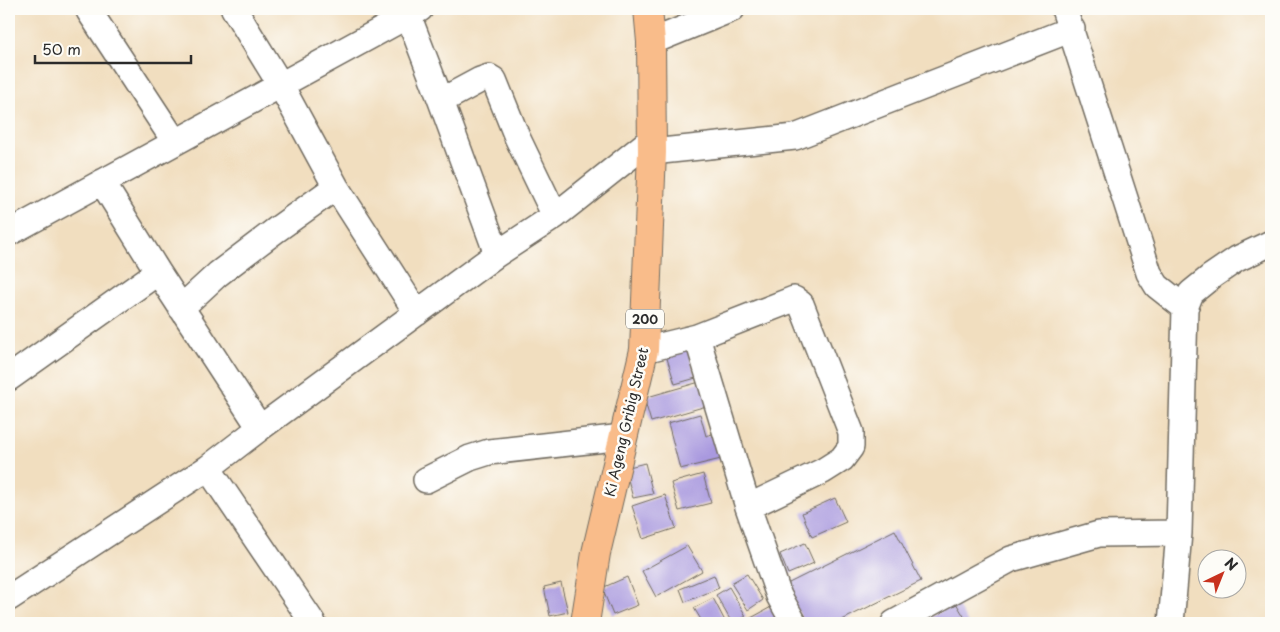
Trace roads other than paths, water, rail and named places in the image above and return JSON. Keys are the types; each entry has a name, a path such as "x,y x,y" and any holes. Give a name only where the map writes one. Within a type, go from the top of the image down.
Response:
{"main road":[{"name":"Ki Ageng Gribig Street","path":"585,623 596,553 644,350 652,145 652,42 648,9"}],"street":[{"path":"234,9 280,84 336,188 417,313"},
{"path":"652,42 732,9"},
{"path":"89,11 174,142"},
{"path":"9,232 414,12 441,101 497,254"},
{"path":"9,598 208,468 497,254 556,216 652,145 794,137 1068,19 1149,273 1157,286 1185,308"},
{"path":"441,101 480,80 489,77 494,80 517,136 556,216"},
{"path":"102,182 181,308 260,428"},
{"path":"181,308 218,274 336,188"},
{"path":"1171,623 1179,533 1185,308 1191,293 1212,276 1238,259 1271,243"},
{"path":"9,378 158,272"},
{"path":"644,350 698,338 794,299 801,304 851,432 850,447 842,459 823,471 748,507"},
{"path":"698,338 748,507 779,596 794,623"},
{"path":"426,480 470,458 489,452 623,437"},
{"path":"208,468 313,623"},
{"path":"894,623 1011,559 1099,534 1179,533"}]}
